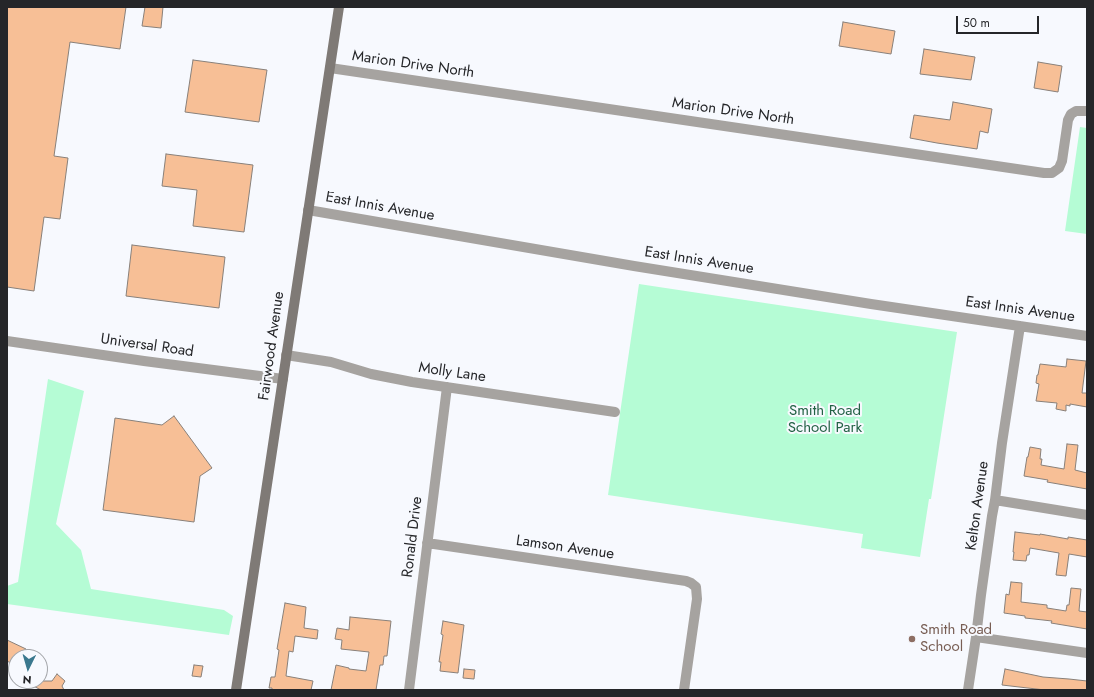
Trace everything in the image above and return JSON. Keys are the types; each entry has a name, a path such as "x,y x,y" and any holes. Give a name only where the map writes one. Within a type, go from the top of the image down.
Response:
{"street":[{"name":"Fairwood Avenue","path":"236,690 339,7"},
{"name":"Marion Drive North","path":"330,68 1044,173 1052,173 1059,168 1062,161 1068,120 1071,114 1076,111 1087,112"},
{"name":"East Innis Avenue","path":"308,210 641,267 871,304 1087,336"},
{"name":"Kelton Avenue","path":"968,690 1002,443 1020,326"},
{"name":"Universal Road","path":"7,341 283,379"},
{"name":"Molly Lane","path":"286,355 331,362 371,374 412,382 615,412"},
{"name":"Ronald Drive","path":"409,690 447,387"},
{"path":"995,500 1087,515"},
{"name":"Lamson Avenue","path":"427,543 692,583 696,587 698,599 684,690"},
{"path":"976,637 1087,653"}],"green space":[{"path":"1080,127 1087,128 1087,234 1065,231"},
{"name":"Smith Road School Park","path":"639,284 957,332 931,499 929,499 920,557 861,548 863,534 608,495"},
{"path":"48,379 84,391 56,524 81,550 91,589 224,610 233,616 229,635 7,604 7,586 18,582"}],"building":[{"path":"7,7 126,7 120,49 70,42 54,156 68,158 60,219 44,217 34,291 7,287"},
{"path":"145,7 163,7 161,28 142,26"},
{"path":"843,22 895,31 891,54 839,46"},
{"path":"924,49 975,57 971,80 920,74"},
{"path":"193,60 267,70 259,122 185,112"},
{"path":"1038,62 1062,66 1058,92 1034,88"},
{"path":"953,102 992,109 988,133 980,131 977,149 910,138 914,115 950,120"},
{"path":"166,154 253,165 244,232 193,226 197,190 162,186"},
{"path":"132,245 225,257 219,308 126,296"},
{"path":"1067,359 1086,361 1082,393 1087,393 1087,407 1070,404 1070,406 1066,405 1066,411 1056,409 1057,403 1036,401 1039,384 1036,383 1040,364 1066,367"},
{"path":"174,416 212,468 200,476 194,522 103,510 115,418 162,425"},
{"path":"1067,444 1078,445 1075,470 1087,473 1087,489 1047,482 1048,480 1024,476 1030,447 1041,449 1041,465 1064,469"},
{"path":"1015,532 1087,540 1087,557 1069,554 1066,576 1056,575 1059,553 1030,548 1026,561 1013,560"},
{"path":"1011,582 1022,583 1021,602 1047,605 1047,608 1066,611 1067,605 1069,605 1071,588 1081,589 1079,611 1087,612 1087,629 1051,623 1052,621 1025,618 1025,616 1004,613 1006,594 1009,595"},
{"path":"285,603 306,607 304,628 318,630 317,639 295,636 293,652 289,651 286,676 313,681 311,690 272,690 272,688 269,688 271,677 275,677 279,650 277,649"},
{"path":"350,617 391,621 387,656 384,656 383,665 380,665 376,690 331,690 336,665 349,669 366,671 369,652 341,649 342,640 335,639 337,628 349,630"},
{"path":"443,621 464,625 458,673 440,671 441,662 439,662 443,635 441,634"},
{"path":"7,640 26,649 8,649 7,661"},
{"path":"194,665 203,666 201,677 192,676"},
{"path":"464,669 475,670 474,679 463,678"},
{"path":"1005,669 1043,677 1087,681 1087,690 1045,690 1002,685"},
{"path":"57,674 65,681 62,686 64,690 39,689 48,689 48,681 52,681"}],"place":[{"name":"Smith Road School","path":"912,639"}]}
